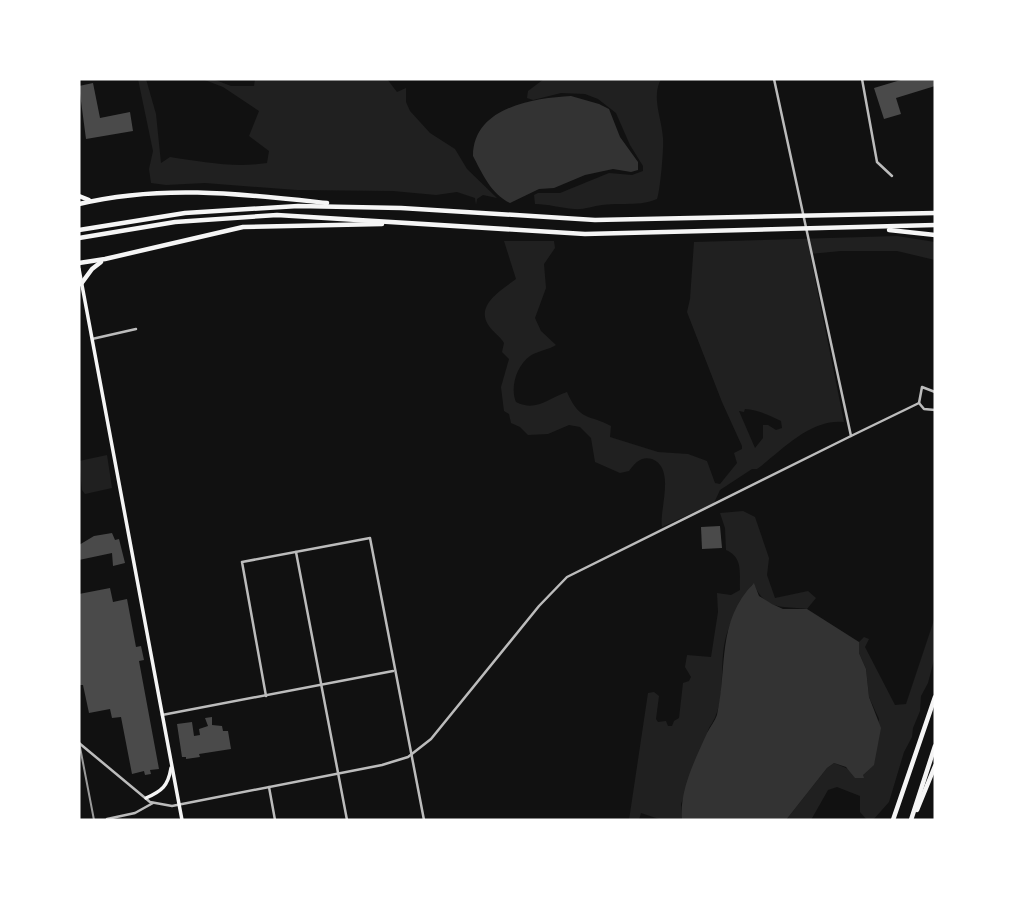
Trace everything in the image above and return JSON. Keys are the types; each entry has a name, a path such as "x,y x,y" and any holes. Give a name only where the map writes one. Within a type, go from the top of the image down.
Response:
{"highway":[{"path":"79,204 131,194 176,191 584,220 935,211"},
{"path":"79,196 93,200"},
{"path":"79,230 157,216 217,210 359,206"},
{"path":"79,238 175,222 257,216 309,216 585,234 935,225"},
{"path":"79,263 243,227 401,223"},
{"path":"860,228 914,231 935,236"},
{"path":"82,285 92,269 105,259"},
{"path":"893,820 935,697"},
{"path":"912,820 935,746"},
{"path":"912,820 935,766"}],"main road":[{"path":"79,269 182,820"},
{"path":"146,798 161,792 166,786 172,766"}],"street":[{"path":"774,79 851,436"},
{"path":"862,79 877,162 892,176"},
{"path":"92,338 136,329"},
{"path":"919,403 922,387 935,392"},
{"path":"79,743 153,803 179,806 382,765 410,755 431,739 539,606 567,577 919,403"},
{"path":"919,403 924,409 935,410"},
{"path":"266,696 242,562 370,538 424,820"},
{"path":"296,551 347,820"},
{"path":"162,715 394,671"},
{"path":"269,787 275,820"},
{"path":"107,819 132,814 153,803"}],"shaded area":[{"path":"138,79 146,79 156,114 161,163 170,157 243,165 267,163 269,151 249,136 259,111 223,87 202,79 213,79 231,86 254,86 255,79 387,79 397,92 406,88 406,102 410,111 430,133 455,149 467,169 497,198 483,195 477,199 476,205 475,198 457,192 436,195 393,191 297,190 205,183 151,183 149,169 153,151"},
{"path":"544,79 661,79 657,101 663,151 657,199 643,203 577,209 535,204 534,195 538,193 560,193 609,173 632,175 643,171 643,166 616,113 598,99 585,94 561,93 533,100 527,98 528,91"},
{"path":"571,96 609,109 620,137 638,162 638,170 631,172 613,169 585,175 554,188 539,189 510,203 503,199 488,182 473,156 476,139 483,126 508,108 540,99"},
{"path":"897,236 935,242 935,260 897,251 810,254 844,422 819,425 797,437 757,469 752,469 720,490 714,503 662,527 665,480 659,464 652,459 641,459 629,471 620,473 595,462 591,438 580,427 569,425 548,434 528,435 511,423 509,414 504,411 501,387 509,359 502,352 504,343 485,318 485,311 492,298 516,279 504,241 554,241 555,248 544,264 546,288 535,318 541,331 556,345 533,354 521,365 514,384 516,402 536,405 567,392 581,413 611,426 610,437 658,452 688,454 707,461 715,483 720,484 737,463 734,453 742,449 742,446 687,312 694,242","holes":["745,409 781,421 782,428 776,430 763,425 763,438 755,448 739,411 744,412"]},
{"path":"107,455 112,488 85,494 82,490 79,461"},
{"path":"743,511 755,517 769,558 767,575 775,598 808,591 816,598 807,609 776,606 764,599 754,584 752,585 727,633 719,706 681,804 682,820 662,820 641,813 639,820 629,820 648,693 654,692 659,696 656,719 658,722 666,721 668,726 672,726 679,718 683,683 691,677 685,667 687,655 711,657 718,612 717,593 731,595 740,590 738,562 732,553 726,550 725,528 720,513"},
{"path":"754,583 759,596 772,604 783,609 807,609 859,642 869,697 881,728 874,765 863,775 864,778 855,778 846,767 834,763 827,768 786,820 682,820 683,798 689,776 717,715 728,629 742,598"},
{"path":"935,617 935,656 928,683 921,696 920,711 912,737 904,752 889,802 873,820 867,820 860,812 860,796 837,787 828,790 811,820 786,820 827,768 834,763 863,775 879,719 869,697 859,642 864,637 869,639 865,647 895,705 906,704"}],"building":[{"path":"904,79 935,79 935,86 896,98 901,114 884,119 874,88"},
{"path":"93,83 100,118 130,112 133,131 86,139 79,86"},
{"path":"720,526 722,548 702,549 701,527"},
{"path":"112,533 115,540 119,539 125,563 113,566 112,553 79,560 79,545 94,536"},
{"path":"110,588 113,602 127,599 136,647 141,646 144,660 139,661 159,769 150,770 151,774 145,775 144,771 132,774 121,717 112,718 110,709 89,713 83,685 79,685 79,594"},
{"path":"212,717 212,725 222,726 223,731 228,731 231,749 199,754 200,757 182,757 177,724 192,722 194,736 200,735 199,729 208,726 205,718"}],"railway":[{"path":"79,742 94,820"}]}
